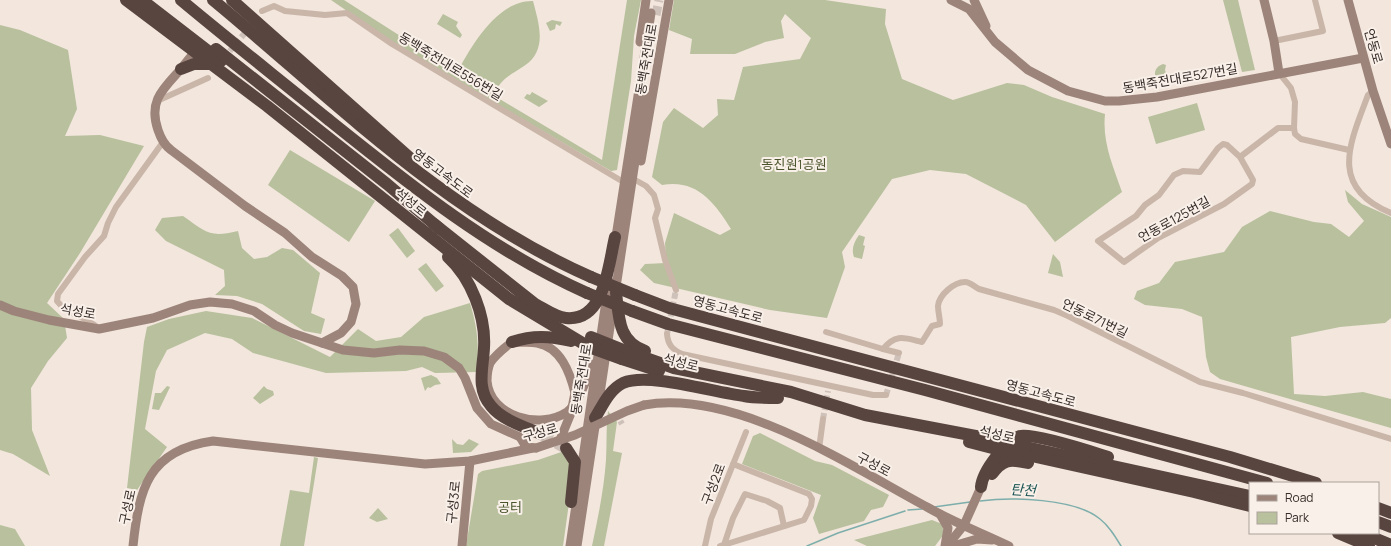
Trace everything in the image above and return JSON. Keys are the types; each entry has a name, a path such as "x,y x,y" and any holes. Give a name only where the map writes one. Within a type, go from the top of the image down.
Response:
{"highway":[{"path":"126,0 197,48"},
{"path":"142,0 198,35 387,184 440,229 535,304 552,314 565,318 582,318 594,309 601,294 615,238"},
{"name":"석성로","path":"142,0 197,48 383,189 476,266 514,294 590,342"},
{"name":"영동고속도로","path":"181,0 367,150 438,205 525,262 587,293 668,324 925,390 1263,482"},
{"name":"영동고속도로","path":"213,0 404,162 464,207 529,247 590,277 669,308 1238,459 1313,482"},
{"path":"232,0 377,127 464,207"},
{"name":"석성로","path":"197,48 212,64 509,299 590,342 670,374 1022,450 1249,506"},
{"path":"181,69 194,64 212,64"},
{"path":"383,189 440,229"},
{"path":"415,224 455,264 474,295 484,330 481,381 484,395 491,407 502,416 541,434"},
{"path":"616,292 623,333 635,347 686,365 794,391 865,414"},
{"path":"512,342 529,336 551,336 590,342"},
{"name":"석성로","path":"624,355 674,368 791,392 865,414 999,445"},
{"path":"595,418 614,389 625,382 641,380 661,381 745,397 778,398"},
{"path":"981,487 982,478 994,459 1007,444 1020,436 1036,438 1090,451 1171,477"},
{"path":"563,444 575,462 571,502"},
{"name":"석성로","path":"1022,450 1171,477 1249,496"},
{"path":"981,487 999,464 1012,459 1081,475 1157,484"},
{"path":"1379,508 1391,513"},
{"path":"1379,522 1391,527"},
{"path":"1340,534 1369,546"},
{"path":"1364,534 1391,545"}],"street":[{"name":"동백죽전대로","path":"622,216 620,180 646,0"},
{"name":"동백죽전대로527번길","path":"951,0 969,10 992,38 1010,56 1040,78 1068,91 1105,101 1158,97 1363,58"},
{"path":"974,0 992,38"},
{"path":"1264,0 1274,41 1279,73 1291,88 1293,94 1295,107 1295,134 1301,139 1349,150"},
{"path":"1274,41 1323,31 1315,0"},
{"name":"언동로","path":"1348,0 1363,58 1391,144"},
{"name":"동백죽전대로","path":"570,546 615,238 622,216 634,197 668,2"},
{"name":"동백죽전대로556번길","path":"262,11 274,6 285,11 325,15 347,13 392,44 620,180"},
{"name":"동백죽전대로","path":"577,546 595,418 616,292 622,216 654,14"},
{"path":"197,48 162,90 156,102 155,121 163,142 234,198 285,232 312,257 342,276 350,284 355,292 356,299 354,316 341,333 322,343"},
{"path":"156,102 208,78"},
{"path":"1373,91 1368,95 1349,150 1348,167 1354,182 1372,203 1391,213"},
{"path":"1240,157 1278,128 1294,128"},
{"path":"99,329 93,323 62,308 57,301 58,294 85,257 104,236 108,223 116,207 163,142"},
{"name":"언동로125번길","path":"1223,144 1227,145 1240,157 1253,180 1252,184 1224,204 1180,225 1124,262 1098,241 1136,216 1145,205 1159,196 1174,175 1183,171 1200,172 1218,148 1223,144"},
{"path":"637,181 646,186 654,195 658,208 655,218 665,260 676,286 676,290"},
{"name":"언동로71번길","path":"883,348 889,342 900,337 922,342 932,326 940,324 938,305 942,296 953,286 965,282 971,284 979,290 1054,310 1200,382 1243,393 1391,438"},
{"name":"석성로","path":"0,305 14,311 49,320 99,329 153,318 190,305 210,302 232,304 254,310 275,325 343,350 374,353 400,350 424,351 444,356 459,368 465,378 476,408 491,424 520,438 526,447 536,448"},
{"path":"563,444 571,413 575,393 569,371 552,350 539,343 512,342 497,354 489,364 487,377 488,387 494,400 504,410 519,418 536,420 551,418 568,412 584,388 602,332"},
{"path":"826,332 899,352"},
{"path":"667,334 668,342 672,348 682,354 829,389 873,395 886,395"},
{"name":"구성로","path":"133,546 139,500 150,477 158,467 174,454 198,444 213,441 409,464 444,464 470,461 563,444 576,435 627,411 644,405 681,402 725,411 758,420 819,449 938,514 1009,546"},
{"path":"819,449 823,419"},
{"path":"506,432 514,438 514,447 509,454"},
{"name":"구성2로","path":"705,546 712,519 746,432"},
{"name":"구성3로","path":"462,546 470,461"},
{"path":"722,545 804,520 809,511 812,499 809,494 733,464"},
{"path":"565,546 571,502 580,471"},
{"path":"583,546 587,513 586,480"},
{"path":"946,546 964,525 981,487"},
{"path":"722,545 745,494 767,501 780,508 784,526"},
{"path":"938,514 948,528 946,546"},
{"path":"953,546 977,539 997,540"}],"green space":[{"path":"331,0 344,0 405,39 411,46 457,73 469,51 486,27 508,8 520,3 533,1 538,19 540,36 536,52 532,60 503,81 493,95 602,160 627,0 641,0 634,36 631,81 617,170 611,171 398,46"},
{"name":"동진원1공원","path":"674,0 825,0 886,9 885,24 902,79 953,100 1007,83 1024,85 1052,97 1105,114 1104,124 1107,144 1122,192 1055,242 1026,205 966,174 930,170 892,179 842,252 845,267 827,318 770,310 654,283 640,270 645,264 666,263 665,243 674,213 720,235 731,229 711,202 695,189 674,184 662,185 652,177 663,122 674,108 703,128 718,115 717,99 734,100 743,67 800,59 811,38 785,14 781,21 784,38 765,42 735,54 690,54 692,39 669,30"},
{"path":"1223,0 1238,0 1255,70 1242,72"},
{"path":"443,14 458,22 456,26 462,35 460,38 437,24"},
{"path":"552,20 562,22 560,26 556,24 555,29 550,31 546,23"},
{"path":"0,25 20,30 68,50 77,109 65,136 100,135 144,146 80,253 47,303 64,319 67,338 48,361 31,388 32,430 50,476 13,454 0,450"},
{"path":"1163,64 1166,65 1165,70 1168,78 1161,82 1156,78 1155,71 1157,67"},
{"path":"532,92 548,101 539,107 524,98 527,94 530,95"},
{"path":"1197,103 1205,130 1156,144 1148,117"},
{"path":"290,150 375,201 349,242 268,185"},
{"path":"1345,190 1362,204 1391,217 1391,318 1385,323 1340,327 1291,337 1294,394 1325,396 1363,392 1391,399 1391,428 1220,379 1210,372 1206,357 1202,317 1182,309 1145,305 1134,299 1137,291 1159,283 1175,262 1224,252 1242,227 1270,211 1314,222 1331,224 1349,237 1364,221 1348,202"},
{"path":"183,216 203,230 214,234 238,231 242,248 254,259 267,257 282,248 293,250 320,273 311,313 325,319 321,334 304,331 262,304 237,296 215,295 225,286 224,270 166,241 155,230 162,218"},
{"path":"398,228 415,251 407,258 389,235"},
{"path":"859,235 865,237 863,245 865,246 862,259 854,257 853,254 854,246"},
{"path":"1053,254 1060,262 1063,277 1048,273"},
{"path":"426,263 444,286 436,292 418,269"},
{"path":"470,303 477,337 478,354 476,372 435,373 422,367 406,371 326,373 253,353 232,339 205,333 167,350 156,371 145,429 167,447 137,490 127,488 147,327 169,319 206,311 252,318 330,357 358,329 376,341 401,337 424,317"},
{"path":"431,375 437,378 441,384 430,388 428,387 425,391 421,378"},
{"path":"167,386 170,387 159,410 152,409 155,393 161,393"},
{"path":"264,386 273,391 274,395 260,404 253,398"},
{"path":"608,411 617,422 613,451 622,453 604,546 592,546 604,482"},
{"path":"760,433 815,461 832,465 889,495 883,507 871,510 864,521 819,534 813,518 821,495 742,464 753,436"},
{"path":"452,439 457,444 463,445 469,439 479,444 471,452 453,453"},
{"name":"공터","path":"570,449 573,474 563,546 466,546 478,474 482,471 538,460"},
{"path":"314,457 318,458 304,546 280,546 290,490 309,493"},
{"path":"378,508 388,519 377,522 369,518"},
{"path":"932,520 942,524 944,534 935,546 867,546 854,540"},
{"path":"0,525 15,529 25,546 0,546"}],"waterway":[{"name":"탄천","path":"980,501 1025,499 1059,503 1075,507 1089,512 1100,519 1112,531 1121,546"},
{"name":"탄천","path":"934,507 970,502"},
{"name":"탄천","path":"908,510 922,509"},
{"name":"탄천","path":"807,546 838,533 905,511"}],"tunnel":[{"path":"656,15 659,0"},
{"path":"224,58 249,28"},
{"path":"667,334 676,290"},
{"path":"886,395 899,353"},
{"path":"823,419 828,391"},
{"path":"616,413 622,424"},
{"path":"541,434 566,448"}]}
